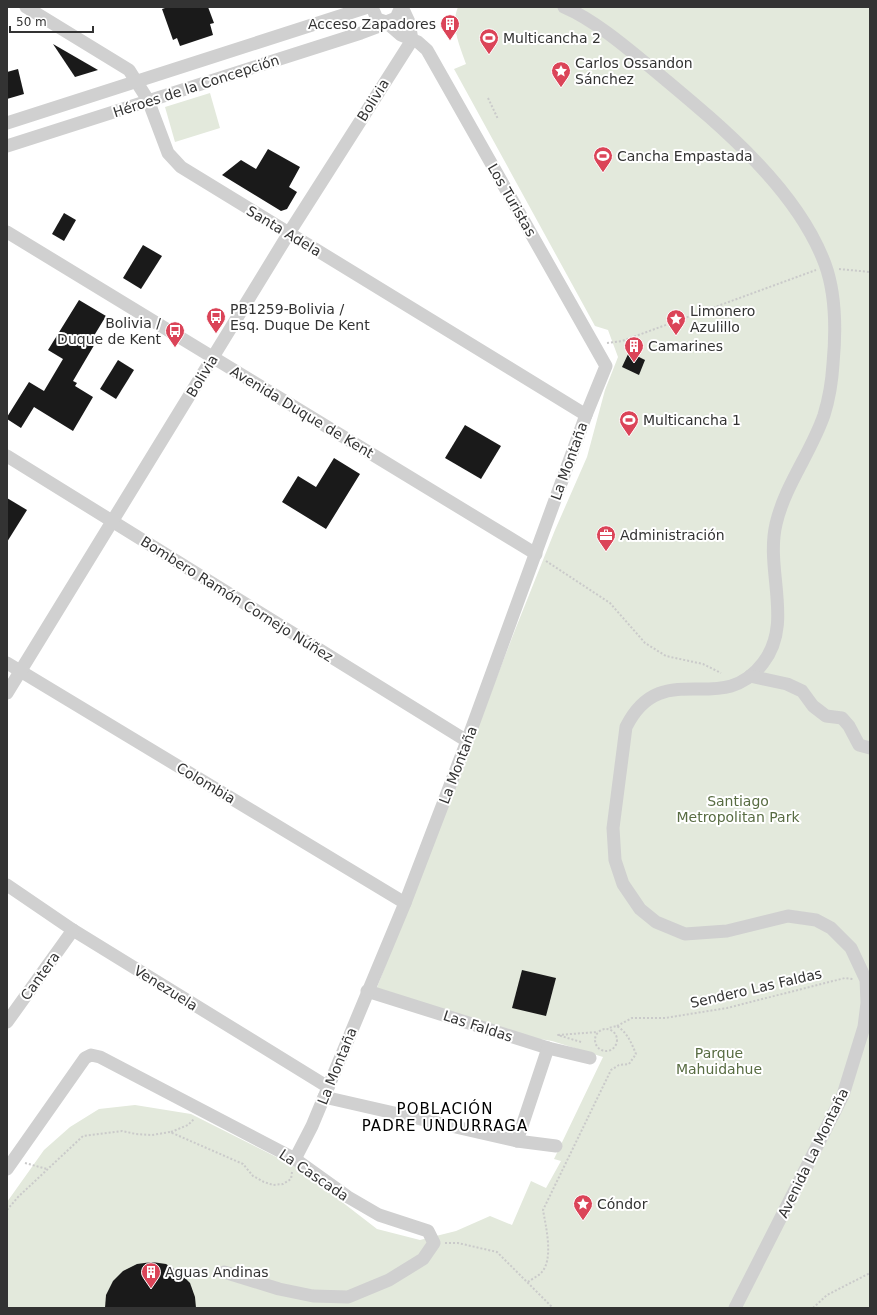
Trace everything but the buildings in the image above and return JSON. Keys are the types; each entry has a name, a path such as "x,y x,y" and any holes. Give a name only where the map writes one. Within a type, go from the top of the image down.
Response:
{"street":[{"name":"Santa Adela","path":"26,7 126,68 136,80 148,100 165,146 176,163 586,415"},
{"name":"Héroes de la Concepción","path":"7,123 136,80 368,7"},
{"name":"Los Turistas","path":"372,7 375,16 401,35 418,42 427,50 606,366"},
{"name":"Héroes de la Concepción","path":"7,146 361,33 396,18 402,7"},
{"path":"402,7 409,22 412,40"},
{"name":"Avenida La Montaña","path":"564,7 577,12 636,55 710,116 769,176 809,230 826,266 832,293 835,332 830,386 824,415 780,509 773,543 774,576 779,609 778,626 773,648 762,665 750,676 730,688 665,690 647,698 634,712 626,727 614,828 615,860 623,884 640,909 656,922 686,934 727,931 788,916 816,920 831,928 851,948 866,980 867,1003 864,1027 843,1095 735,1308"},
{"name":"Bolivia","path":"7,693 289,233 412,40"},
{"name":"Avenida Duque de Kent","path":"7,232 536,554"},
{"name":"La Montaña","path":"295,1159 326,1092 405,902 467,741 586,415 606,366"},
{"name":"Bombero Ramón Cornejo Núñez","path":"7,456 467,741"},
{"name":"Colombia","path":"7,663 405,902"},
{"path":"750,676 787,684 802,691 813,706 826,716 842,718 849,726 859,745 870,748"},
{"name":"Venezuela","path":"7,885 73,930 326,1092 517,1141 556,1146"},
{"name":"Cantera","path":"7,1022 73,930"},
{"name":"Las Faldas","path":"367,991 548,1048 591,1052"},
{"path":"517,1141 548,1048"},
{"name":"La Cascada","path":"7,1169 85,1058 91,1055 100,1057 295,1159 348,1197 379,1215 428,1231 434,1244"},
{"path":"224,1272 278,1289 313,1296 348,1297 389,1280 423,1259 434,1244"}],"path":[{"path":"488,98 498,119"},
{"path":"594,344 622,341 826,266 870,272"},
{"path":"536,554 610,603 646,643 666,656 703,664 721,673"},
{"name":"Sendero Las Faldas","path":"608,1028 617,1026 632,1018 665,1018 727,1008 845,978 854,979"},
{"path":"528,1282 542,1272 548,1259 547,1230 543,1210 611,1070 619,1065 629,1064 633,1061 636,1054 632,1043 622,1029 617,1026"},
{"path":"586,1044 558,1035 598,1032 608,1028 616,1034 616,1045 610,1050 599,1048 591,1052"},
{"path":"598,1032 595,1042 599,1048"},
{"path":"7,1210 18,1196 83,1136 122,1131 152,1135 170,1132 188,1125 202,1110"},
{"path":"170,1132 243,1164 254,1176 272,1185 283,1184 291,1179 295,1159"},
{"path":"20,1166 27,1163 47,1169"},
{"path":"434,1244 458,1243 497,1252 553,1308"},
{"path":"812,1308 827,1295 870,1273"}],"green space":[{"path":"458,7 870,7 870,1308 7,1308 7,1202 44,1150 70,1127 99,1109 135,1105 191,1114 298,1168 377,1229 420,1240 456,1231 490,1216 512,1225 531,1181 546,1188 561,1161 554,1159 603,1057 552,1041 522,1036 376,990 515,630 555,530 587,457 605,390 618,357 608,330 595,326 454,69 466,64 455,29"},
{"path":"210,93 220,128 175,142 165,107"}],"place":[{"name":"Acceso Zapadores","path":"450,41"},
{"name":"Multicancha 2","path":"489,55"},
{"name":"Carlos Ossandon Sánchez","path":"561,88"},
{"name":"Cancha Empastada","path":"603,173"},
{"name":"PB1259-Bolivia / Esq. Duque De Kent","path":"216,334"},
{"name":"Limonero Azulillo","path":"676,336"},
{"name":"Bolivia / Duque de Kent","path":"175,348"},
{"name":"Camarines","path":"634,363"},
{"name":"Multicancha 1","path":"629,437"},
{"name":"Administración","path":"606,552"},
{"name":"Cóndor","path":"583,1221"},
{"name":"Aguas Andinas","path":"151,1289"}],"district":[{"name":"POBLACIÓN PADRE UNDURRAGA","path":"445,1118"}],"park label":[{"name":"Santiago Metropolitan Park","path":"738,810"},
{"name":"Parque Mahuidahue","path":"719,1062"}]}
